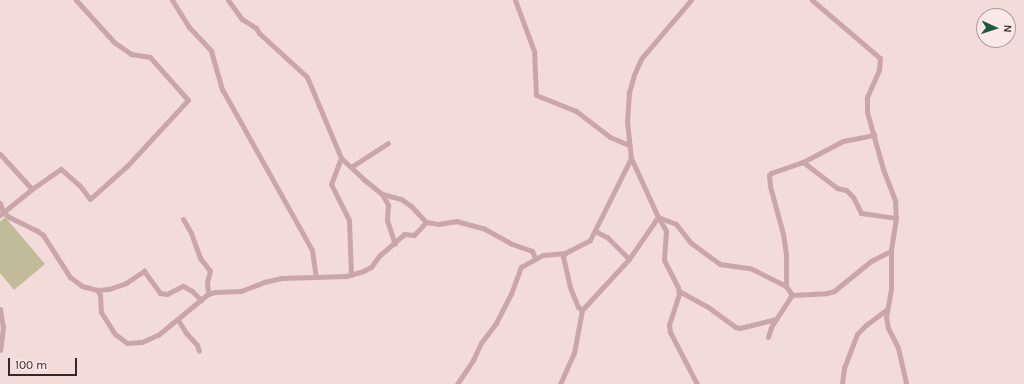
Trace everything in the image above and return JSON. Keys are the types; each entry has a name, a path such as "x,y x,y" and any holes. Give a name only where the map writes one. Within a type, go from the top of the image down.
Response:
{"street":[{"path":"2,213 32,189 62,169 80,186 90,199 127,166 188,100 150,57 131,54 114,42 76,0"},
{"path":"172,0 189,27 211,51 222,89 312,250 316,277"},
{"path":"228,0 242,19 256,28 259,33 306,77 341,158 382,194 388,205 387,220 395,244"},
{"path":"514,0 534,51 536,63 535,93 537,96 576,111 610,138 629,146"},
{"path":"691,0 641,60 634,75 629,93 627,121 631,158 666,231 664,260 679,291 708,306 736,327 740,328 776,319"},
{"path":"812,0 880,58 879,70 869,90 867,103 868,122 874,135 883,169 893,194 896,218 891,251 891,289 886,310 888,328 898,348 906,384"},
{"path":"786,286 786,255 783,234 770,186 769,175 803,162 843,141 874,135"},
{"path":"351,167 388,144"},
{"path":"0,154 32,189"},
{"path":"341,158 331,184 349,220 351,276"},
{"path":"457,384 471,364 481,343 496,323 511,294 519,269 543,255 565,253 587,243 595,231 631,158"},
{"path":"803,162 836,188 846,190 853,197 861,213 896,218"},
{"path":"382,194 401,199 426,222 438,224 456,221 483,228 512,244 532,251 536,258"},
{"path":"0,203 2,213 43,235 62,267 73,280 82,286 97,290 118,287 144,271 160,293 167,294 183,286 192,291 201,300"},
{"path":"560,384 574,352 582,310 629,260 658,217"},
{"path":"658,217 676,224 691,243 720,264 750,268 786,286 792,295"},
{"path":"183,219 191,233 200,258 210,271 207,282 208,294"},
{"path":"97,290 103,317 115,334 126,343 144,342 178,320 208,294 223,290 240,291 264,282 282,278 351,276 372,267 379,256 395,244 404,234 414,235 426,222"},
{"path":"595,231 606,237 629,260"},
{"path":"792,295 827,293 834,291 871,261 891,251"},
{"path":"565,253 562,260 566,275 578,307 582,310"},
{"path":"679,291 669,329 683,360 697,384"},
{"path":"768,337 771,327 792,295"},
{"path":"0,309 3,327 0,350"},
{"path":"842,384 844,368 857,334 886,310"},
{"path":"178,320 186,333 197,345 199,350"}],"shaded area":[{"path":"5,217 45,264 14,290 0,273 0,222"}]}
